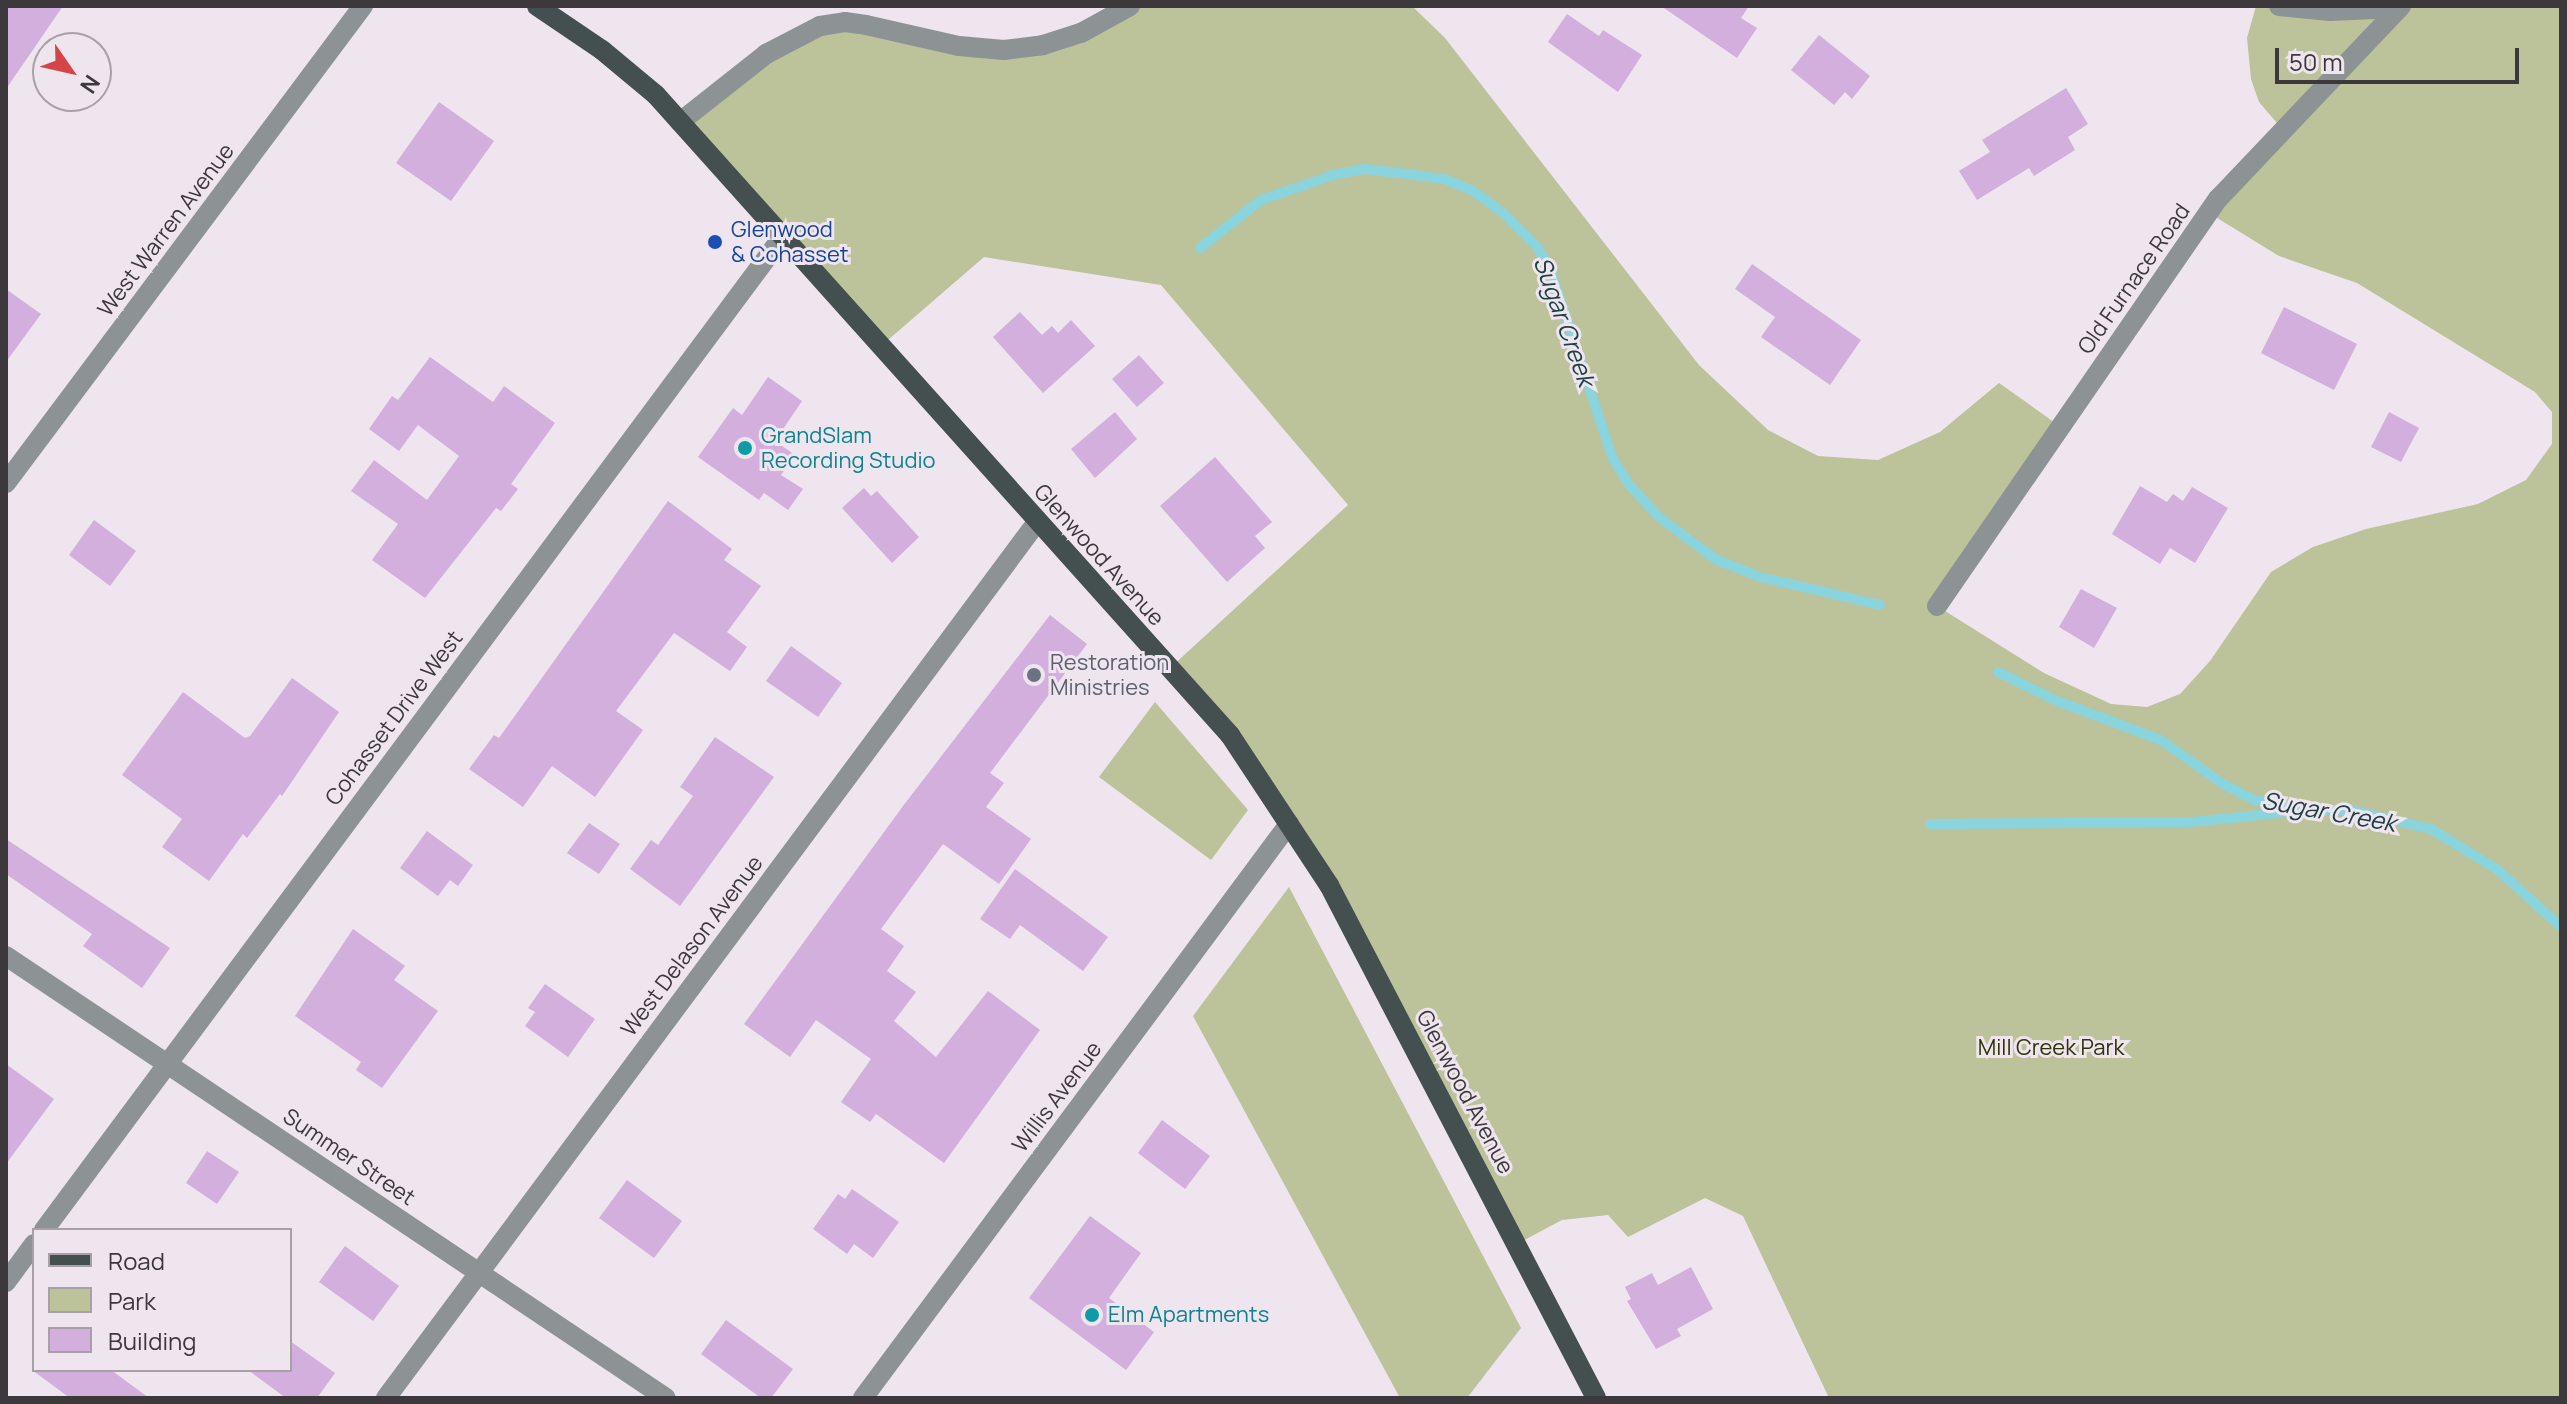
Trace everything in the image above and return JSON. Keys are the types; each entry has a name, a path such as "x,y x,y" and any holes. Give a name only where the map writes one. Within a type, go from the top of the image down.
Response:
{"main road":[{"name":"Glenwood Avenue","path":"537,6 646,86 1230,735 1329,885 1596,1398"}],"street":[{"name":"West Warren Avenue","path":"6,483 363,6"},
{"path":"680,122 766,54 820,26 845,22 959,46 1004,50 1043,45 1081,33 1130,6"},
{"path":"2279,6 2330,11 2400,7"},
{"name":"Old Furnace Road","path":"1937,606 2218,199 2400,7"},
{"name":"Cohasset Drive West","path":"45,1228 783,236"},
{"name":"West Delason Avenue","path":"386,1398 1037,522"},
{"name":"Willis Avenue","path":"863,1398 1289,824"},
{"name":"Summer Street","path":"6,956 666,1398"},
{"path":"6,1282 32,1247"}],"green space":[{"name":"Mill Creek Park","path":"1130,6 1412,6 1445,38 1699,365 1768,430 1818,456 1878,460 1940,432 1999,383 2061,427 1937,606 2044,673 2111,704 2147,707 2180,694 2210,661 2271,572 2313,547 2366,529 2478,504 2526,480 2552,444 2552,412 2535,392 2357,283 2279,256 2209,213 2283,130 2259,102 2251,79 2247,38 2256,6 2561,6 2561,1398 1829,1398 1743,1216 1705,1198 1628,1237 1608,1215 1562,1220 1517,1244 1289,824 1170,668 1348,505 1161,285 984,257 881,346 680,122 820,26 1004,50"},
{"path":"1155,702 1248,810 1211,860 1099,777"},
{"path":"1289,887 1521,1328 1467,1398 1400,1398 1193,1016"}],"building":[{"path":"6,6 63,6 45,32 32,32 32,51 6,89"},
{"path":"1661,6 1749,6 1741,18 1757,28 1737,58"},
{"path":"1567,14 1599,36 1603,30 1642,55 1618,92 1548,42"},
{"path":"1819,35 1870,76 1852,99 1845,92 1834,105 1791,70"},
{"path":"2066,88 2088,124 2068,137 2075,150 2034,176 2029,168 1977,200 1959,171 1990,152 1982,140"},
{"path":"439,102 494,141 451,201 396,163"},
{"path":"1752,264 1861,340 1830,385 1761,337 1775,317 1735,289"},
{"path":"6,289 41,314 6,362"},
{"path":"2284,307 2357,344 2334,390 2261,353"},
{"path":"1020,312 1042,335 1052,326 1058,333 1071,320 1095,346 1043,393 993,337"},
{"path":"1139,355 1164,383 1137,407 1112,379"},
{"path":"430,357 493,402 504,386 555,423 511,484 518,489 501,511 496,508 425,598 372,560 398,524 351,491 374,460 427,500 459,456 418,425 399,451 369,429 392,396 398,400"},
{"name":"GrandSlam Recording Studio","path":"768,377 802,401 775,441 795,455 781,475 803,489 788,510 764,493 759,500 698,457 733,408 742,415"},
{"path":"1115,412 1137,439 1095,478 1071,449"},
{"path":"2389,412 2419,428 2401,462 2371,447"},
{"path":"1215,457 1272,522 1255,536 1265,548 1227,582 1160,506"},
{"path":"2140,486 2167,502 2173,494 2183,501 2192,487 2228,508 2195,563 2170,548 2160,564 2112,534"},
{"path":"864,488 871,496 877,491 919,537 892,563 842,508"},
{"path":"668,501 732,549 724,560 761,586 727,632 747,647 730,671 674,633 616,711 643,730 595,797 552,766 523,807 469,769 494,735 499,738"},
{"path":"94,520 136,551 110,586 69,555"},
{"path":"2081,589 2117,608 2094,648 2059,627"},
{"path":"1050,615 1087,644 990,773 1004,783 986,807 1031,839 999,884 943,844 881,929 904,946 887,971 916,992 894,1021 936,1057 988,991 1040,1030 944,1163 876,1114 870,1122 841,1102 871,1059 816,1020 790,1057 744,1024 903,806"},
{"path":"791,646 842,683 818,717 766,681"},
{"path":"292,678 339,712 282,796 280,794 247,838 243,834 209,881 162,847 182,819 122,775 183,692 245,738 250,736"},
{"path":"715,737 774,777 680,906 630,869 651,840 658,845 693,796 680,787"},
{"path":"589,823 620,844 599,874 567,853"},
{"path":"427,831 473,865 458,886 450,880 438,896 400,868"},
{"path":"6,839 170,948 142,988 83,946 92,934 6,874"},
{"path":"1015,869 1108,937 1083,971 1020,925 1010,939 980,919"},
{"path":"353,929 405,966 394,980 438,1011 382,1088 356,1070 361,1062 295,1016"},
{"path":"545,984 595,1019 568,1057 525,1026 535,1012 528,1008"},
{"path":"6,1064 54,1099 6,1164"},
{"path":"1162,1120 1210,1156 1185,1189 1138,1153"},
{"path":"207,1151 239,1172 217,1204 186,1183"},
{"path":"627,1180 682,1221 654,1258 599,1218"},
{"path":"852,1189 899,1222 873,1258 854,1244 847,1254 813,1229 838,1194 845,1199"},
{"name":"Elm Apartments","path":"1090,1216 1141,1253 1109,1298 1154,1332 1126,1370 1029,1298"},
{"path":"345,1246 399,1286 373,1321 319,1282"},
{"path":"1691,1267 1713,1309 1677,1329 1681,1336 1656,1349 1627,1301 1631,1299 1625,1287 1652,1273 1658,1285"},
{"path":"726,1320 793,1369 771,1398 761,1398 701,1354"},
{"path":"292,1342 335,1373 317,1398 286,1398 251,1372 292,1372"},
{"path":"35,1372 114,1372 149,1398 70,1398"}],"waterway":[{"name":"Sugar Creek","path":"1200,248 1261,200 1333,175 1364,169 1444,179 1473,191 1503,213 1537,247 1550,269 1613,459 1630,486 1660,518 1717,560 1760,577 1880,605"},
{"name":"Sugar Creek","path":"1998,672 2057,701 2161,740 2223,784 2255,800 2306,810 2351,810 2431,829 2498,870 2561,927"},
{"path":"1930,824 2192,822 2299,811"}],"place":[{"name":"Glenwood & Cohasset","path":"715,242"},
{"name":"GrandSlam Recording Studio","path":"745,448"},
{"name":"Restoration Ministries","path":"1034,675"},
{"name":"Elm Apartments","path":"1092,1315"}]}
